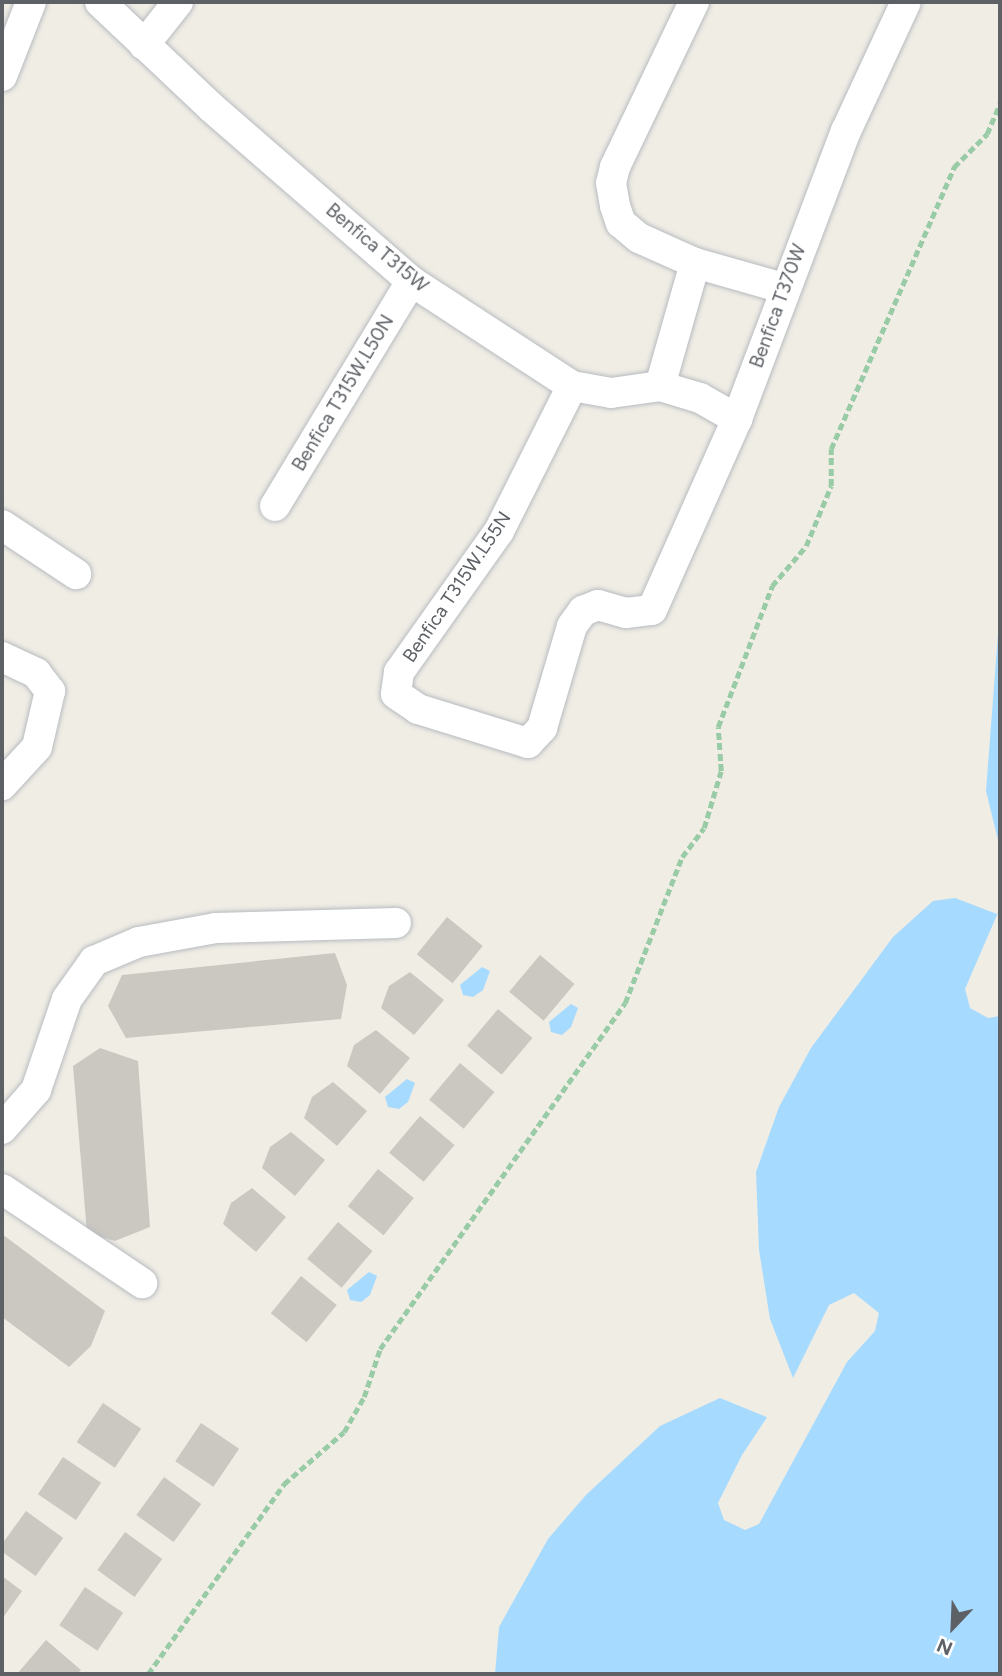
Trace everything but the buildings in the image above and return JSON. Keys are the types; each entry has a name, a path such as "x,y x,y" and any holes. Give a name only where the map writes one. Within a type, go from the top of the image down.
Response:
{"street":[{"path":"2,76 31,2"},
{"name":"Benfica T315W","path":"100,2 144,46 411,281 572,386 611,393 660,386 700,398 737,419"},
{"path":"144,46 178,2"},
{"path":"694,2 611,183 621,223 639,238 695,263 783,288"},
{"name":"Benfica T370W","path":"652,610 737,419 783,288 846,131 906,2"},
{"path":"660,386 695,263"},
{"name":"Benfica T315W.L50N","path":"275,506 411,281"},
{"name":"Benfica T315W.L55N","path":"572,386 499,531 399,671 396,694 418,709 528,743 542,728 572,626 583,611 598,606 626,613 652,610"},
{"path":"2,525 76,574"},
{"path":"2,657 36,673 50,691 37,747 2,785"},
{"path":"2,1129 36,1090 67,999 94,961 139,942 216,928 396,923"},
{"path":"2,1189 142,1283"}],"path":[{"path":"148,1674 284,1484 344,1432 364,1397 380,1349 625,1003 682,856 704,828 721,771 718,726 772,586 806,546 831,486 831,449 954,167 987,134 1000,104"}],"water":[{"path":"1000,608 1000,848 986,791"},
{"path":"955,898 997,914 1000,908 1000,1674 495,1674 499,1627 548,1539 586,1495 660,1426 720,1398 769,1418 793,1378 770,1319 759,1250 756,1172 779,1107 811,1048 893,937 933,901"},
{"path":"482,967 490,971 483,990 473,997 463,995 460,985"},
{"path":"571,1004 578,1008 571,1027 562,1035 551,1032 549,1022"},
{"path":"407,1079 415,1083 408,1102 399,1109 388,1107 385,1097"},
{"path":"369,1272 377,1276 370,1295 361,1302 350,1300 347,1290"}],"pier":[{"path":"1000,908 1000,1016 988,1018 970,1008 965,989"},
{"path":"854,1293 879,1313 875,1331 847,1362 759,1524 745,1530 724,1520 718,1503 742,1455 793,1378 829,1305"}]}
